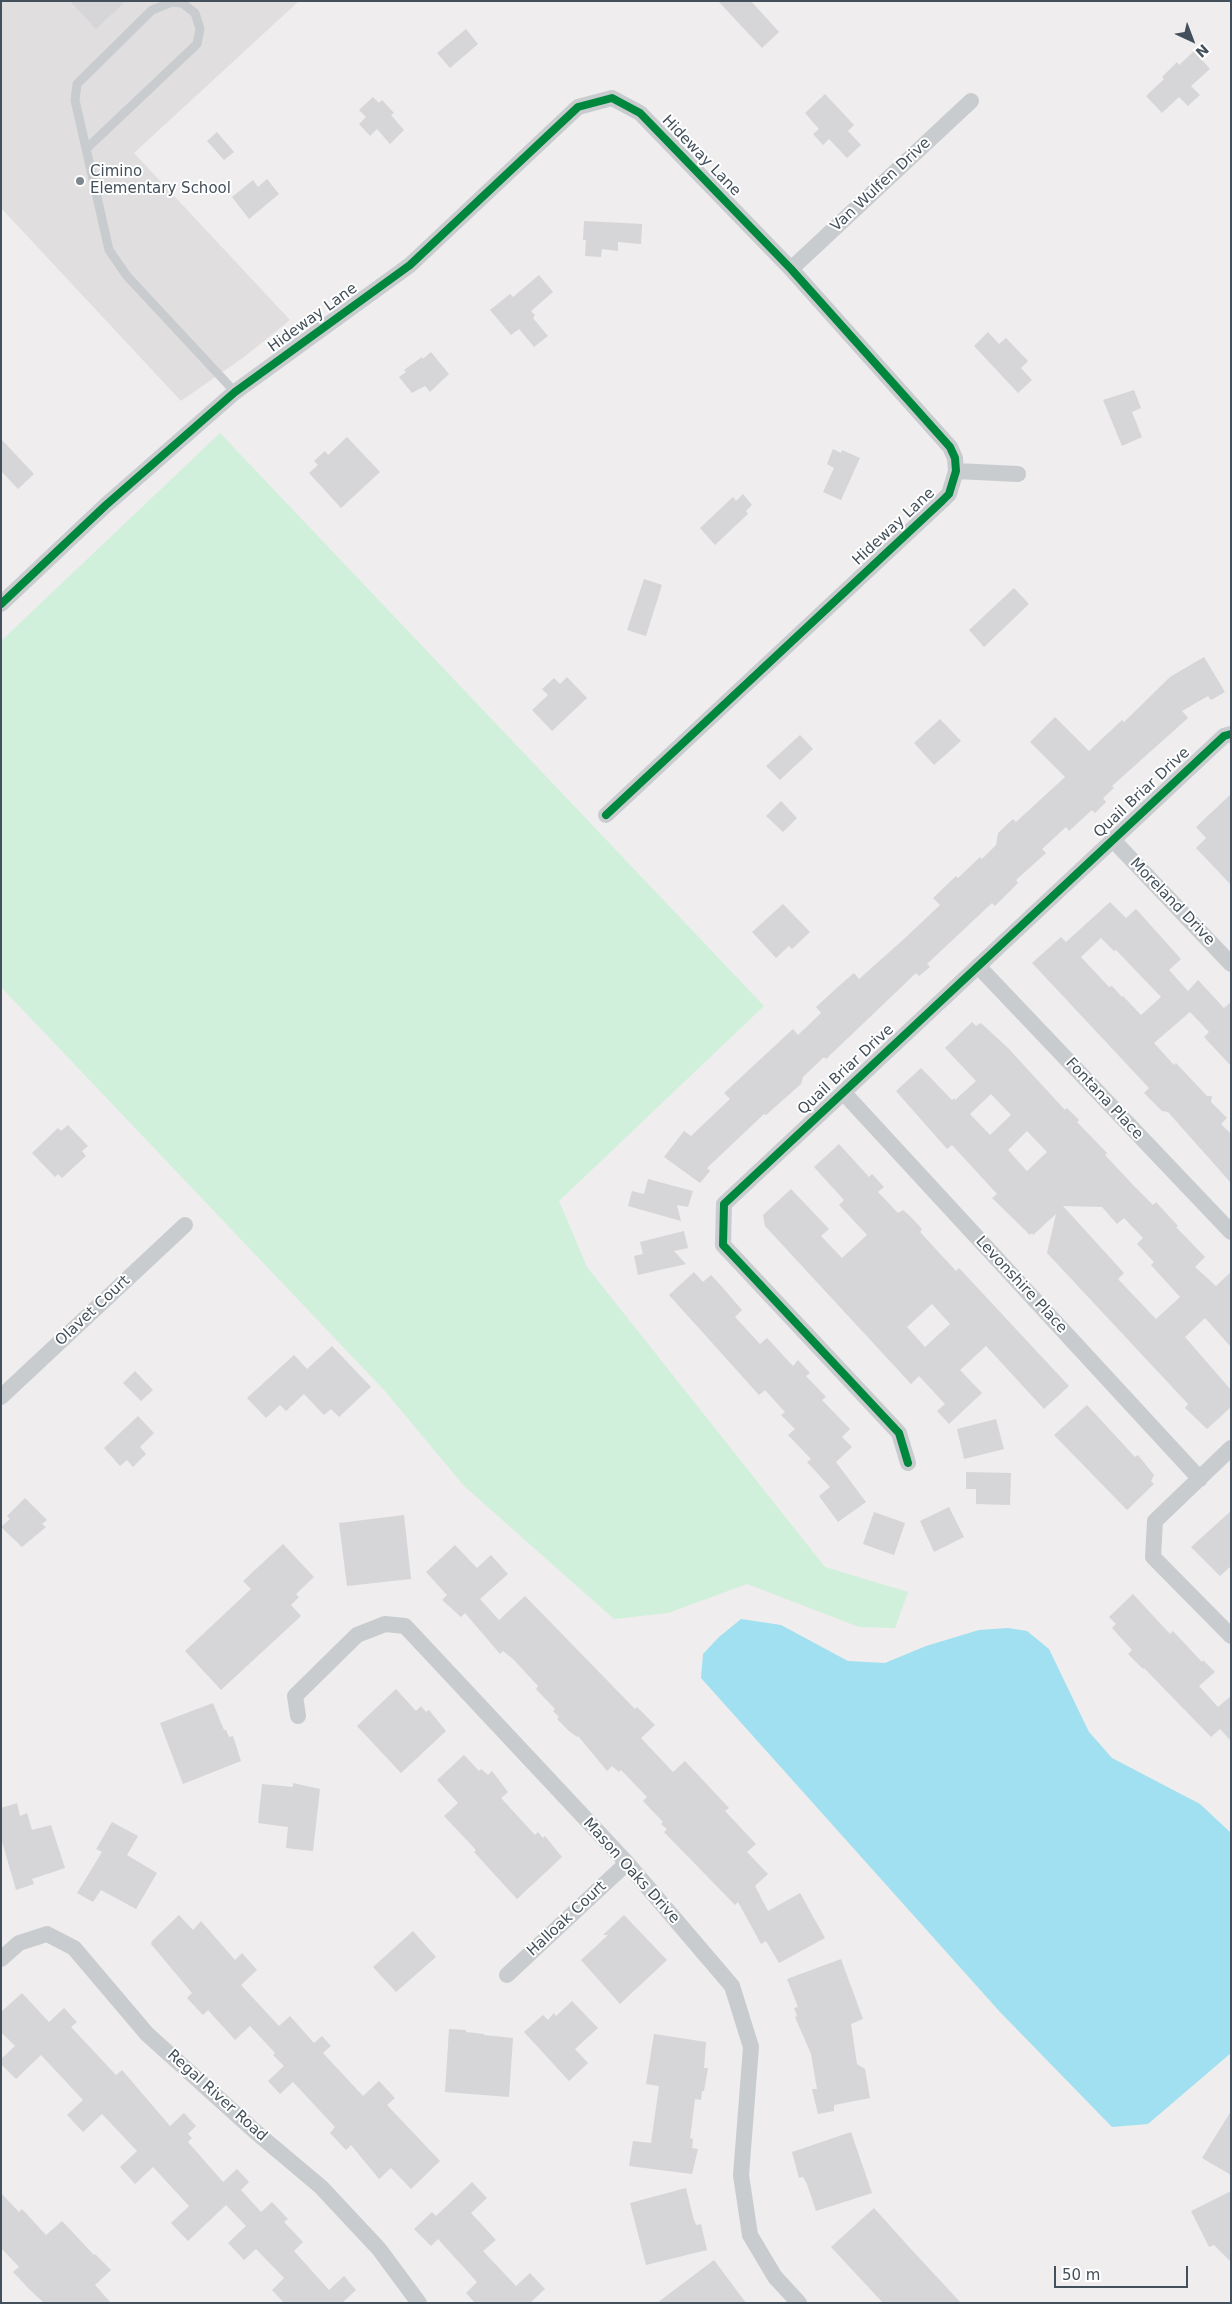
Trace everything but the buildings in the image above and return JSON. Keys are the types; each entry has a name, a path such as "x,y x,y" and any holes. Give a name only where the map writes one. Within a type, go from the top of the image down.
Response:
{"street":[{"name":"Hideway Lane","path":"4,597 234,392 410,266 578,107 612,98 640,113 791,269 950,447 955,458 956,471 949,494 942,501 606,815"},
{"name":"Van Wulfen Drive","path":"791,269 970,101"},
{"path":"956,471 1018,474"},
{"name":"Quail Briar Drive","path":"908,1463 899,1433 723,1245 724,1204 1224,736 1231,734"},
{"name":"Moreland Drive","path":"1113,840 1231,964"},
{"name":"Fontana Place","path":"978,966 1231,1232"},
{"name":"Levonshire Place","path":"843,1092 1200,1479"},
{"name":"Olavet Court","path":"1,1397 185,1225"},
{"path":"1231,1448 1155,1521 1153,1556 1231,1636"},
{"name":"Mason Oaks Drive","path":"298,1716 296,1696 357,1635 385,1624 405,1626 627,1863 732,1986 751,2048 741,2175 750,2235 775,2277 799,2303"},
{"name":"Halloak Court","path":"507,1975 627,1863"},
{"name":"Regal River Road","path":"1,1960 19,1943 47,1934 74,1948 147,2034 258,2134 321,2187 379,2249 419,2303"}],"lane":[{"path":"86,149 197,44 200,29 195,13 182,3 172,2 152,10 77,84 75,100 86,149 109,250 127,276 234,392"}],"shaded area":[{"name":"Cimino Elementary School","path":"1,1 299,1 134,153 290,320 244,357 181,401 1,208"}],"green space":[{"path":"220,433 764,1006 559,1201 587,1267 825,1567 908,1592 895,1628 859,1627 747,1584 668,1613 614,1619 464,1486 384,1390 1,987 1,641"}],"water":[{"path":"741,1619 781,1625 848,1661 885,1663 926,1646 979,1630 1008,1628 1027,1631 1049,1649 1089,1732 1112,1758 1200,1804 1231,1833 1231,2053 1148,2124 1112,2127 1000,2012 701,1678 703,1654 719,1637"}],"cycle path":[{"path":"1,604 106,505 235,392 410,265 578,107 612,98 640,113 791,269 950,447 955,458 956,471 949,494 942,501 606,815"},
{"path":"908,1463 899,1433 723,1245 724,1204 1224,736 1231,734"}],"place":[{"name":"Cimino Elementary School","path":"80,181"}]}
